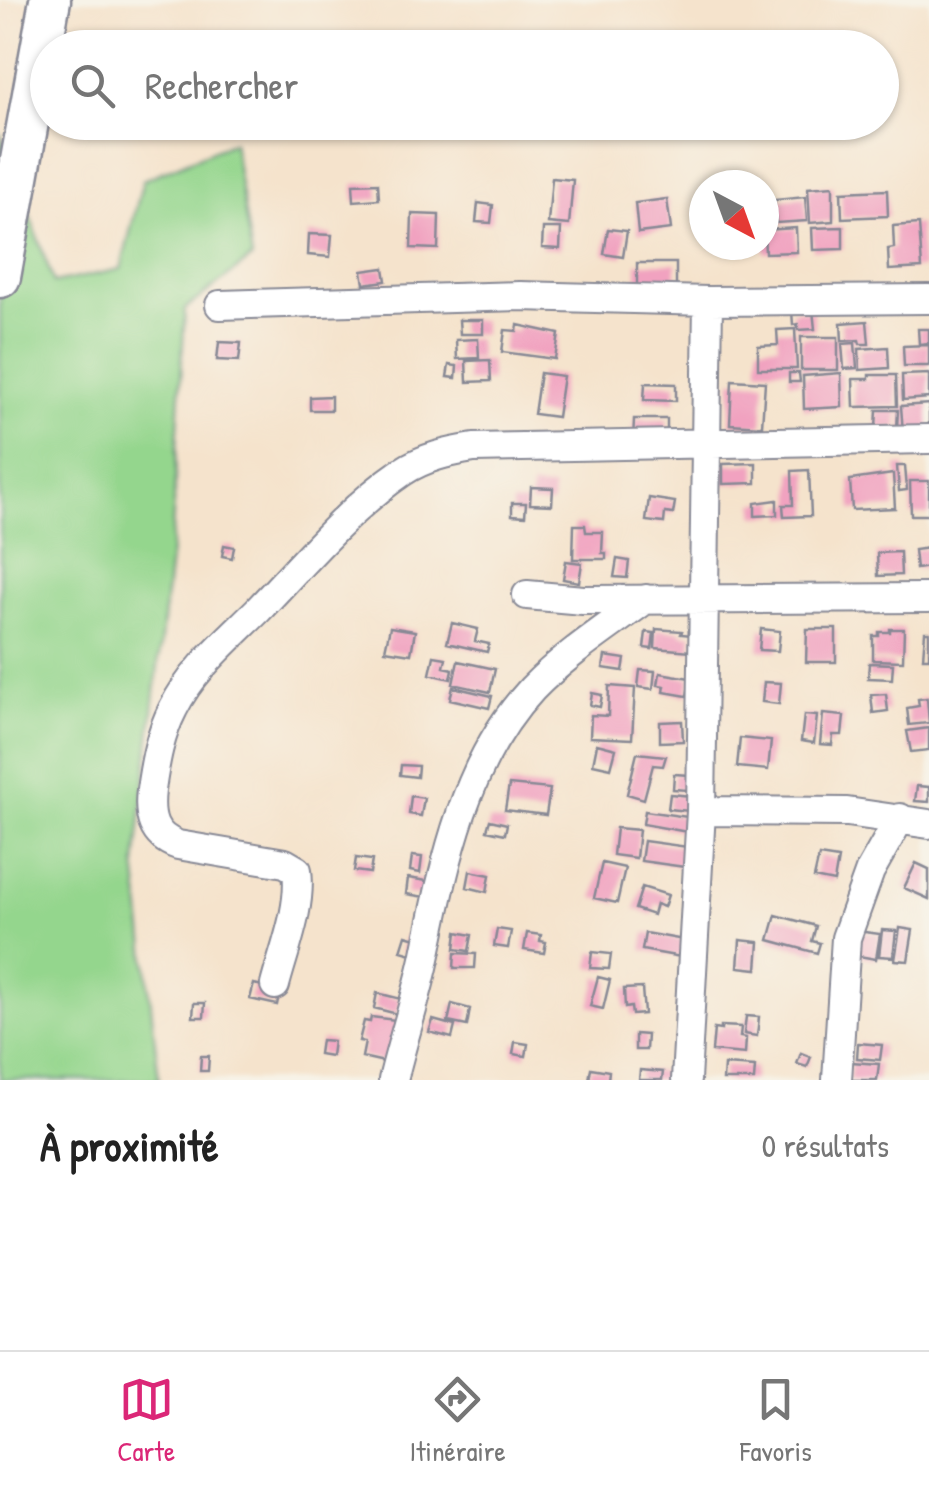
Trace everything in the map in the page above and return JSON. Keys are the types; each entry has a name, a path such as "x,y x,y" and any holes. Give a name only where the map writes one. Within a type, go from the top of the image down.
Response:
{"highway":[{"path":"0,122 22,0"},
{"path":"45,30 50,0"},
{"path":"0,277 30,111"}],"street":[{"path":"220,305 520,296 708,301 929,299"},
{"path":"686,1080 701,811 708,301"},
{"path":"275,985 296,896 297,870 284,863 178,846 162,838 151,820 149,804 161,738 174,707 195,675 321,544 381,488 406,469 438,454 474,448 929,439"},
{"path":"527,594 583,600 929,598"},
{"path":"393,1080 444,868 472,782 498,734 532,690 570,655 646,599"},
{"path":"701,811 847,812 929,824"},
{"path":"838,1080 846,938 870,871 900,818"}],"green space":[{"path":"0,133 54,283 121,269 143,180 233,142 252,258 185,309 171,549 136,864 159,1080 0,1080"}],"building":[{"path":"552,178 573,180 569,225 548,223"},
{"path":"378,183 379,199 354,201 353,184"},
{"path":"833,186 833,221 810,223 808,188"},
{"path":"887,190 888,216 842,218 841,192"},
{"path":"805,197 807,221 779,223 779,200"},
{"path":"667,199 671,229 638,233 635,203"},
{"path":"478,203 493,205 491,223 476,222"},
{"path":"412,214 439,215 438,249 411,248"},
{"path":"919,224 922,268 889,270 893,226"},
{"path":"843,227 843,249 813,250 812,228"},
{"path":"543,228 561,228 560,249 542,248"},
{"path":"796,228 797,252 779,253 779,229"},
{"path":"608,229 627,231 623,257 604,254"},
{"path":"309,234 332,235 330,257 308,255"},
{"path":"637,263 676,263 676,288 637,288"},
{"path":"384,268 386,281 364,284 362,271"},
{"path":"813,310 815,329 798,330 798,324 793,325 792,311"},
{"path":"459,320 483,320 483,334 460,334"},
{"path":"867,321 869,344 842,341 841,323"},
{"path":"518,325 559,334 555,359 502,352 505,330 517,331"},
{"path":"795,329 797,369 758,369 758,346 778,345 777,330"},
{"path":"918,329 929,329 929,343 919,344"},
{"path":"801,337 838,337 838,370 801,370"},
{"path":"478,339 479,358 457,359 456,340"},
{"path":"219,342 241,343 239,361 217,360"},
{"path":"855,343 857,368 844,369 842,344"},
{"path":"929,345 929,366 904,366 903,346"},
{"path":"888,347 889,368 860,370 859,349"},
{"path":"490,360 491,381 467,382 466,361"},
{"path":"449,365 457,366 456,378 447,377"},
{"path":"540,373 563,376 557,417 534,414"},
{"path":"789,373 799,373 800,382 789,382"},
{"path":"841,373 842,407 804,409 803,376"},
{"path":"929,374 929,398 903,400 902,375"},
{"path":"869,375 896,375 897,406 854,407 853,379 869,379"},
{"path":"732,380 765,382 762,426 730,424"},
{"path":"645,383 676,384 676,401 644,400"},
{"path":"331,396 331,410 310,410 310,397"},
{"path":"929,404 929,431 903,433 901,406"},
{"path":"877,410 898,410 897,428 876,428"},
{"path":"634,419 667,419 667,442 633,442"},
{"path":"756,463 756,483 723,484 723,464"},
{"path":"897,466 905,466 907,490 899,491"},
{"path":"809,470 811,516 784,517 783,505 793,505 792,471"},
{"path":"893,474 895,508 852,510 850,480"},
{"path":"910,481 929,481 929,515 911,515"},
{"path":"531,487 553,488 552,505 530,504"},
{"path":"649,498 675,502 673,514 665,513 664,523 646,521"},
{"path":"777,500 777,515 755,516 755,503"},
{"path":"512,503 526,503 525,516 512,515"},
{"path":"574,525 585,525 586,532 603,532 602,553 606,553 606,559 573,559"},
{"path":"224,545 234,547 232,558 222,556"},
{"path":"929,548 929,567 916,569 914,550"},
{"path":"900,552 901,575 878,576 877,553"},
{"path":"617,559 629,561 627,578 614,577"},
{"path":"566,561 582,563 579,582 563,579"},
{"path":"452,623 478,629 475,641 489,644 487,652 447,643"},
{"path":"390,627 415,631 411,654 385,650"},
{"path":"656,629 692,635 691,651 655,648"},
{"path":"761,629 780,631 778,651 759,650"},
{"path":"807,629 836,629 836,662 806,662"},
{"path":"890,629 904,629 903,661 873,660 873,636"},
{"path":"646,632 654,633 652,649 644,648"},
{"path":"925,632 929,632 929,658 923,658"},
{"path":"434,656 446,658 444,667 453,669 451,679 430,674"},
{"path":"605,656 625,659 623,671 603,668"},
{"path":"458,661 495,669 490,692 453,684"},
{"path":"869,663 893,664 892,679 868,678"},
{"path":"640,670 655,671 653,689 638,687"},
{"path":"660,673 690,678 687,696 664,692 665,686 658,685"},
{"path":"764,682 781,683 779,704 762,702"},
{"path":"609,686 635,688 632,739 590,737 591,715 608,716"},
{"path":"453,687 492,696 489,708 450,699"},
{"path":"592,693 602,695 600,707 590,705"},
{"path":"886,694 888,711 873,713 871,695"},
{"path":"927,698 929,723 909,725 907,708 919,706 918,699"},
{"path":"823,714 844,716 842,735 833,735 832,745 820,744"},
{"path":"804,715 817,716 814,743 801,741"},
{"path":"682,721 683,741 660,742 660,722"},
{"path":"929,728 929,750 911,752 907,731"},
{"path":"740,738 771,741 768,770 737,767"},
{"path":"597,744 616,749 611,768 593,764"},
{"path":"637,753 666,756 663,766 653,765 644,799 627,794"},
{"path":"401,765 418,766 417,777 400,775"},
{"path":"674,774 689,775 688,790 673,789"},
{"path":"509,785 550,789 546,815 505,810"},
{"path":"917,786 929,787 929,802 915,801"},
{"path":"670,794 691,796 690,811 668,809"},
{"path":"411,796 424,798 421,816 409,814"},
{"path":"645,811 695,818 693,833 643,824"},
{"path":"490,820 507,824 505,834 487,830"},
{"path":"616,828 639,830 636,858 613,855"},
{"path":"644,841 688,847 685,867 641,861"},
{"path":"412,856 422,857 420,873 410,871"},
{"path":"819,856 838,859 834,882 814,878"},
{"path":"356,858 372,860 370,873 354,871"},
{"path":"602,863 625,868 617,903 594,898"},
{"path":"916,863 929,869 929,899 904,888"},
{"path":"470,871 490,875 487,892 467,887"},
{"path":"408,878 427,881 425,897 406,894"},
{"path":"642,887 668,895 664,907 656,904 653,915 635,909"},
{"path":"776,915 816,926 812,941 820,943 817,953 769,940"},
{"path":"900,928 913,930 908,961 895,960"},
{"path":"497,929 511,931 508,948 494,946"},
{"path":"882,930 896,931 893,957 879,956"},
{"path":"857,931 880,934 876,959 853,955"},
{"path":"457,932 472,935 469,951 455,949"},
{"path":"527,933 541,935 540,941 546,942 544,953 524,950"},
{"path":"645,933 684,940 681,957 642,950"},
{"path":"406,935 420,939 415,955 401,951"},
{"path":"740,940 759,942 757,969 738,967"},
{"path":"592,952 611,954 609,969 590,968"},
{"path":"455,953 476,954 475,968 454,968"},
{"path":"598,977 610,980 603,1009 590,1006"},
{"path":"254,984 280,990 277,1005 250,999"},
{"path":"642,988 644,1014 632,1015 631,1007 625,1008 624,989"},
{"path":"377,993 401,999 397,1014 374,1008"},
{"path":"194,1003 205,1003 204,1017 193,1017"},
{"path":"452,1004 470,1009 467,1026 448,1022"},
{"path":"746,1016 759,1017 757,1036 744,1034"},
{"path":"371,1017 404,1021 393,1064 362,1057 365,1042 359,1041 364,1021 370,1022"},
{"path":"433,1020 455,1026 452,1038 429,1032"},
{"path":"721,1026 741,1027 740,1037 746,1038 745,1054 712,1051 714,1029 721,1030"},
{"path":"635,1034 647,1035 646,1050 635,1050"},
{"path":"321,1040 333,1041 331,1056 319,1054"},
{"path":"515,1042 528,1044 526,1056 513,1054"},
{"path":"858,1043 882,1045 880,1060 857,1058"},
{"path":"801,1053 811,1057 807,1067 797,1064"},
{"path":"201,1056 209,1056 208,1071 200,1071"},
{"path":"851,1062 879,1064 877,1080 849,1080"},
{"path":"724,1065 755,1067 754,1080 723,1080"},
{"path":"591,1068 609,1071 608,1080 589,1080"},
{"path":"640,1070 663,1072 662,1080 639,1080"}]}
